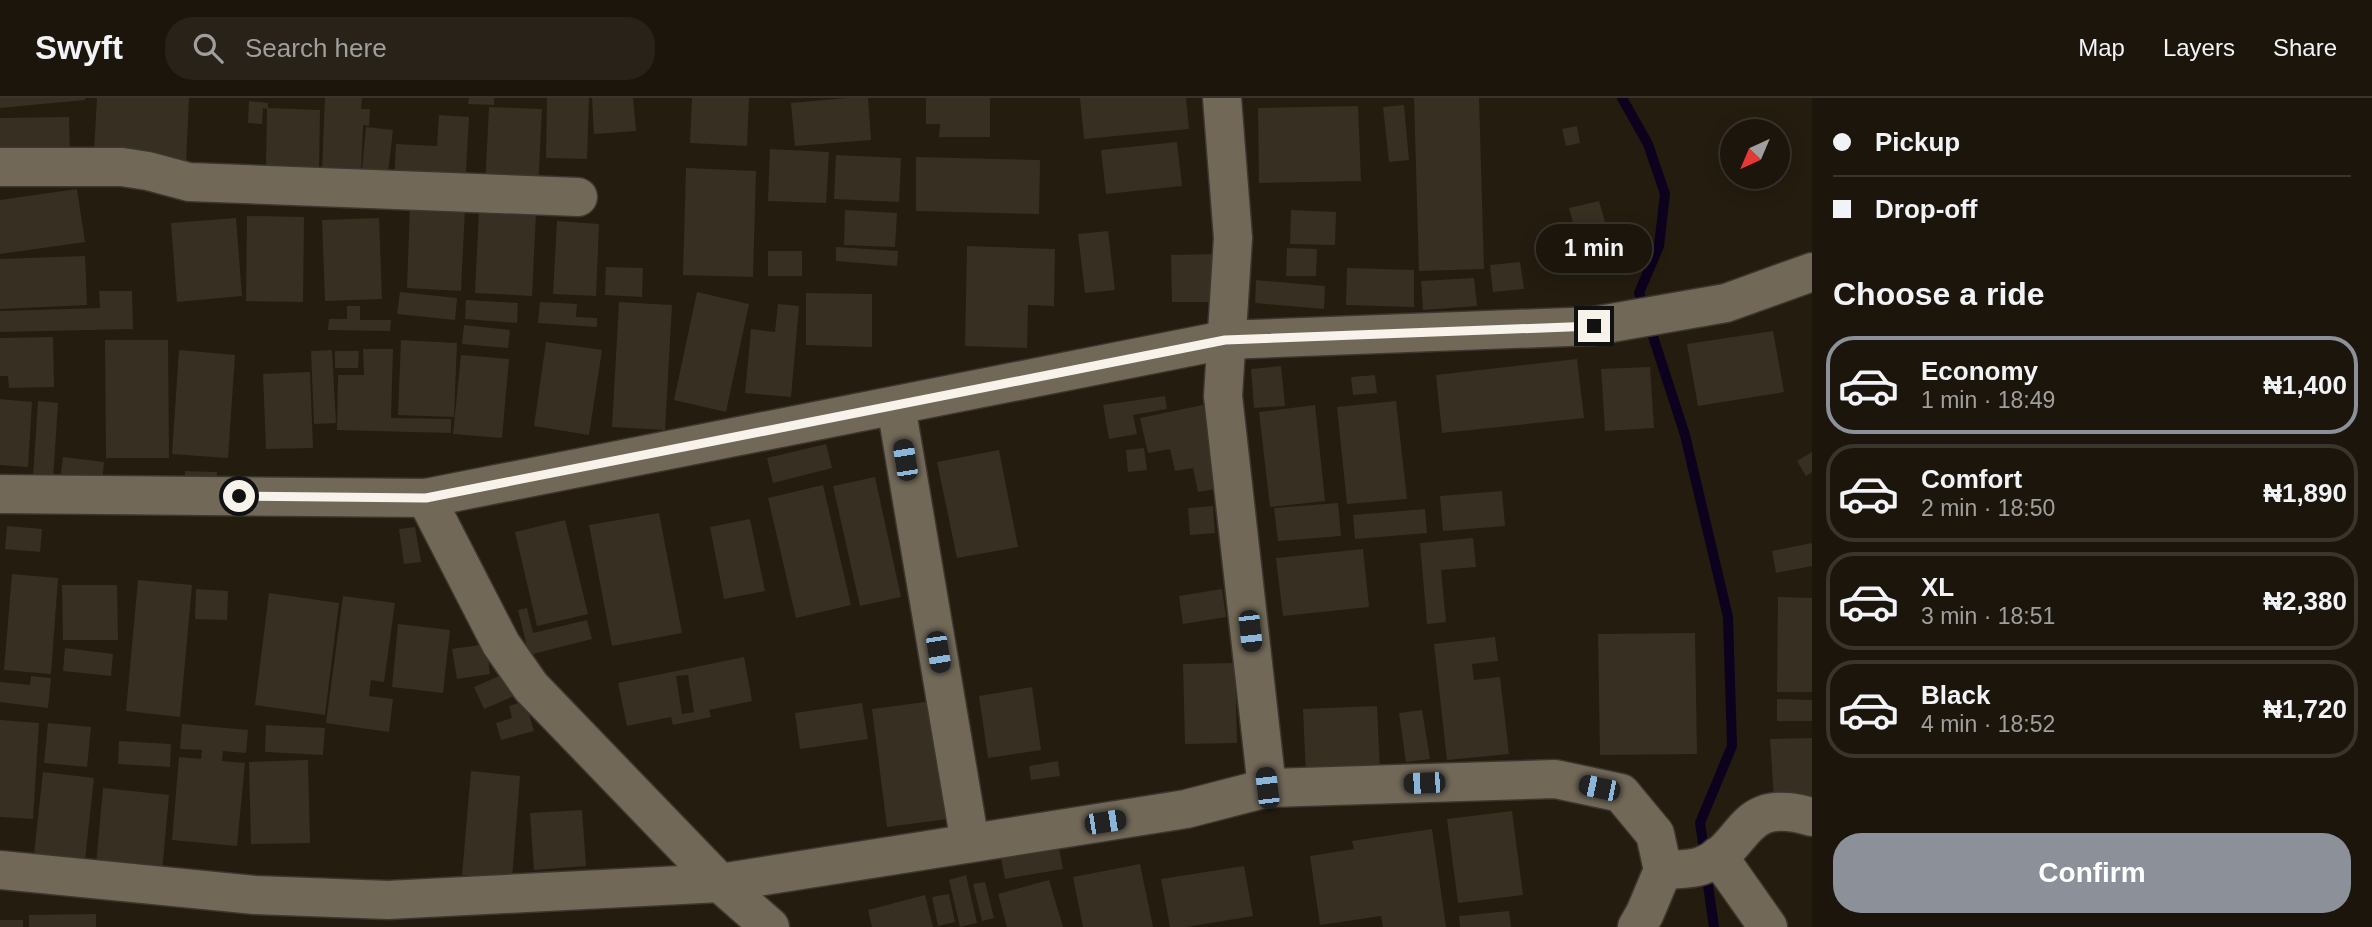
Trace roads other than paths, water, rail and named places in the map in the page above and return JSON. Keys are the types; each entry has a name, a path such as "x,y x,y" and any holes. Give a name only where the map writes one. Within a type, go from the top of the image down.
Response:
{"street":[{"path":"1222,98 1233,237 1223,396 1267,788"},
{"path":"0,167 122,167 189,182 578,197"},
{"path":"0,494 426,498 1225,340 1594,326 1726,303 1812,272"},
{"path":"896,406 970,844"},
{"path":"426,498 501,644 531,687 720,883 770,927"},
{"path":"0,870 255,895 388,900 720,883 1186,809 1267,788 1555,779 1621,793 1655,834 1663,870 1637,927"},
{"path":"1663,870 1700,866 1718,856 1754,818 1774,811 1812,817"},
{"path":"1718,856 1768,927"}],"waterway":[{"path":"1622,98 1648,144 1665,194 1659,246 1639,293 1645,310"},
{"path":"1649,324 1685,435 1728,617 1732,746 1700,823 1705,856"},
{"path":"1706,871 1714,927"}]}
